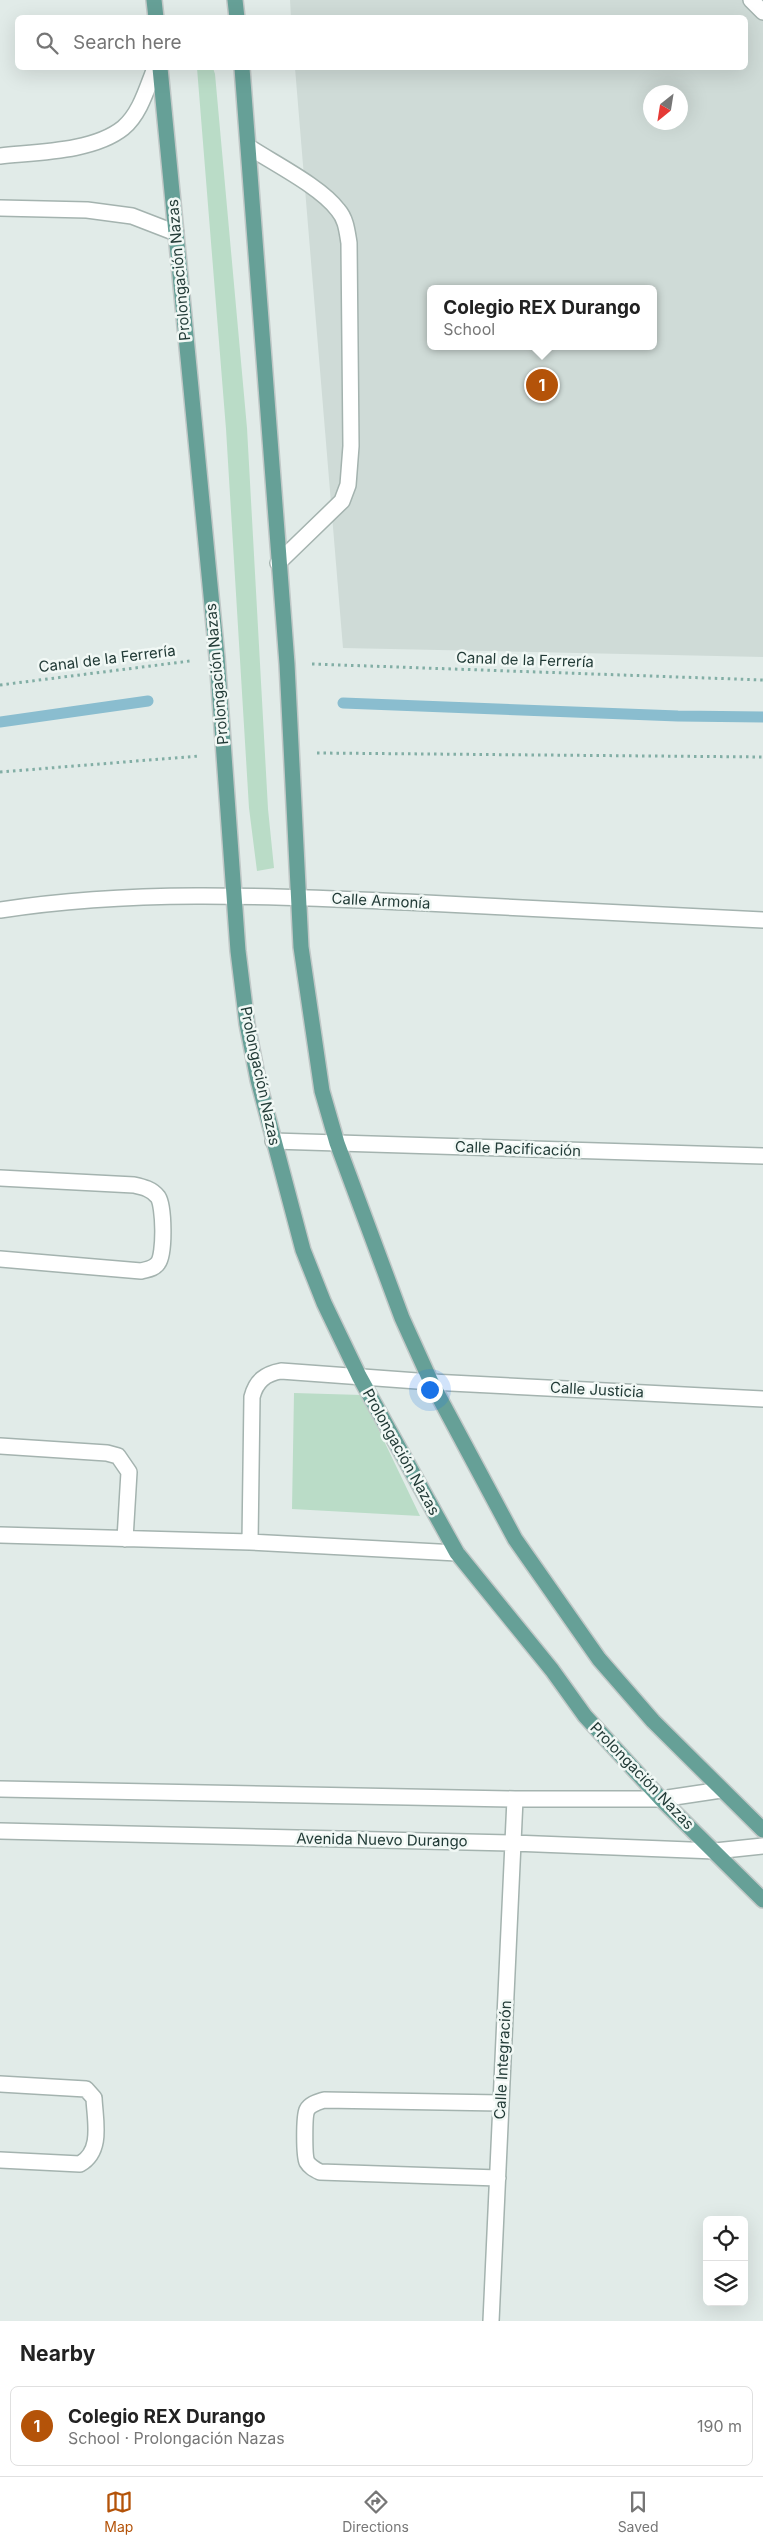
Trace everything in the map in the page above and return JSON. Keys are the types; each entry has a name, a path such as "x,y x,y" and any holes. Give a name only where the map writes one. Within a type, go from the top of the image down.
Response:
{"main road":[{"path":"154,0 156,15"},
{"path":"235,0 237,15"},
{"name":"Prolongación Nazas","path":"160,70 217,657 234,896 246,1024 274,1142 303,1250 324,1303 359,1376 457,1553 552,1670 584,1716 662,1799 763,1900"},
{"path":"242,70 287,664 301,947 322,1091 337,1143 399,1309 431,1382 515,1539 600,1659 653,1721 763,1830"}],"street":[{"path":"751,0 763,12"},
{"path":"0,156 73,148 104,139 123,128 144,99 154,70"},
{"path":"249,147 327,197 339,210 346,224 349,242 351,446 348,485 342,502 278,563"},
{"path":"0,208 87,210 132,216 176,233"},
{"name":"Calle Armonía","path":"0,910 51,902 153,895 234,896 298,897 763,920"},
{"name":"Calle Pacificación","path":"274,1142 763,1156"},
{"path":"0,1178 134,1185 148,1189 158,1196 162,1204 160,1261 153,1268 141,1271 0,1259"},
{"name":"Calle Justicia","path":"250,1542 252,1397 255,1387 270,1373 281,1371 431,1382 763,1399"},
{"path":"0,1446 106,1453 118,1456 125,1462 129,1472 125,1539"},
{"path":"0,1535 250,1542 457,1553"},
{"path":"0,1789 515,1799 662,1799 721,1790"},
{"name":"Calle Integración","path":"491,2321 515,1799"},
{"name":"Avenida Nuevo Durango","path":"0,1831 513,1843 715,1851 763,1846"},
{"path":"0,2084 77,2087 92,2093 94,2098 96,2143 90,2159 80,2164 0,2160"},
{"path":"498,2178 320,2172 312,2168 306,2160 305,2118 307,2109 315,2102 324,2100 501,2103"}],"path":[{"name":"Canal de la Ferrería","path":"0,685 217,657"},
{"name":"Canal de la Ferrería","path":"287,664 763,680"},
{"path":"291,752 763,757"},
{"path":"0,772 224,755"}],"shaded area":[{"path":"290,0 763,0 763,657 343,648 295,70 748,70 748,15 291,15"}],"green space":[{"path":"197,70 214,70 215,74 247,428 268,809 274,868 257,871 249,808 226,429"},
{"path":"294,1393 362,1395 420,1516 292,1509"}],"waterway":[{"path":"0,722 148,701"},
{"path":"343,703 678,716 763,717"}],"place":[{"name":"Colegio REX Durango","path":"542,385"}]}
